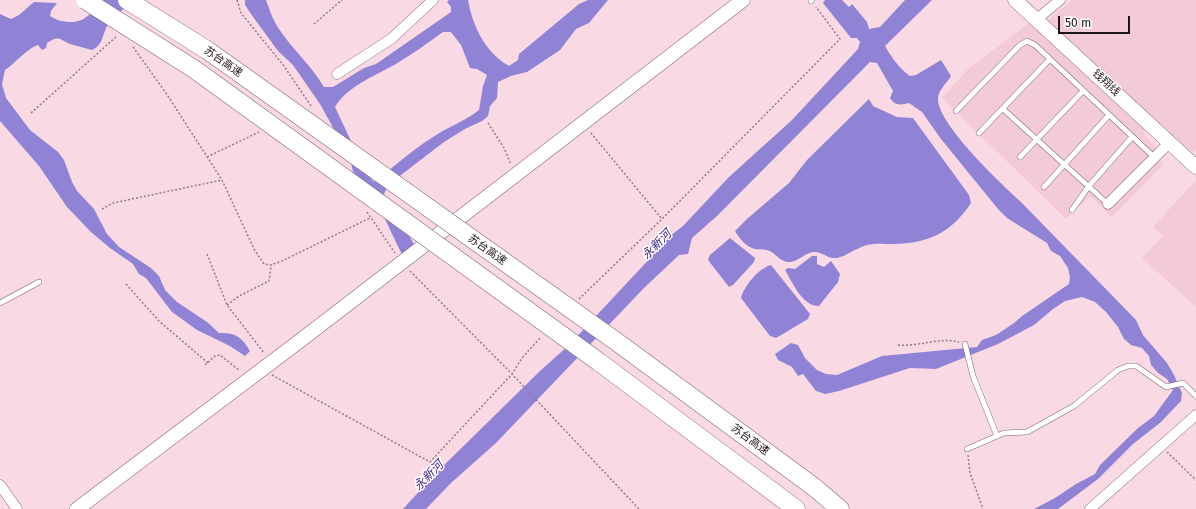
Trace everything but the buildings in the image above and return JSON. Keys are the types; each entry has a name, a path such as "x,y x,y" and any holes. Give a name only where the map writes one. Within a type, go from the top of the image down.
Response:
{"highway":[{"name":"苏台高速","path":"85,0 200,74 599,362 796,509"},
{"name":"苏台高速","path":"127,0 220,60 617,342 814,487 840,509"}],"street":[{"path":"337,74 391,39 433,0"},
{"path":"76,509 249,379 743,0"},
{"name":"钱翔线","path":"1016,0 1170,142 1194,162"},
{"path":"1037,19 1060,0"},
{"path":"1108,204 1170,142"},
{"path":"1090,509 1196,415"},
{"path":"0,485 18,509"}],"lane":[{"path":"956,111 1020,45 1027,41 1050,59 1154,158"},
{"path":"979,133 1050,59"},
{"path":"1020,157 1083,91"},
{"path":"1003,109 1108,204"},
{"path":"1044,187 1109,115"},
{"path":"1072,210 1089,186 1132,137"},
{"path":"0,303 39,282"},
{"path":"965,344 969,363 988,420 997,436"},
{"path":"967,448 1004,433 1027,432 1074,406 1118,370 1128,366 1136,366 1166,387 1183,383 1196,396"}],"path":[{"path":"314,24 342,0"},
{"path":"577,301 662,219 840,39 811,1"},
{"path":"31,113 122,32"},
{"path":"132,45 168,96 222,180 260,259 264,264 271,265 304,252 370,218"},
{"path":"488,123 504,148 509,163 517,174"},
{"path":"583,123 662,219"},
{"path":"102,209 113,203 222,180"},
{"path":"207,254 227,305 266,366 430,462 512,374 532,345 543,334"},
{"path":"402,262 544,407 639,509"},
{"path":"227,305 239,296 269,281 271,265"},
{"path":"126,284 159,321 208,363"},
{"path":"898,345 911,346 949,340 965,344"},
{"path":"205,365 215,356 220,355 249,379"},
{"path":"1161,446 1196,480"},
{"path":"967,448 970,473 983,509"}],"shaded area":[{"path":"104,0 142,0 127,7 110,21 100,43 92,50 70,44 57,38 47,43 46,48 42,50 38,45 30,49 5,70 2,84 6,98 30,130 58,152 64,160 77,191 94,209 107,234 119,247 151,268 159,276 165,290 177,302 207,322 219,333 229,333 238,336 250,351 245,356 230,346 197,330 172,312 146,278 139,274 133,264 110,248 91,232 67,207 39,166 0,121 0,14 11,19 19,15 34,2 57,3 51,11 50,16 61,21 75,22 89,15"},
{"path":"245,0 266,0 275,23 288,42 313,71 324,87 333,87 364,68 376,64 451,12 451,7 447,2 449,0 468,0 473,20 481,38 493,54 509,66 518,60 519,54 579,4 588,0 608,0 589,23 576,29 560,50 527,72 511,76 498,82 497,98 490,106 488,116 482,121 465,129 444,142 388,185 384,194 414,244 402,254 381,210 368,188 354,175 349,156 320,104 293,65 278,51 245,5","holes":["443,32 451,32 461,45 470,68 477,69 487,75 483,86 479,110 425,142 374,182 366,173 335,107 341,99 364,81 405,59"]},
{"path":"825,0 842,0 849,7 852,4 867,22 869,29 880,27 905,0 932,0 885,46 893,59 910,76 916,75 941,60 951,76 939,93 938,100 941,111 949,124 972,154 1136,320 1143,335 1167,363 1174,375 1182,393 1181,401 1161,422 1133,444 1098,479 1058,509 1034,509 1095,474 1100,465 1138,428 1154,416 1173,390 1167,379 1158,373 1151,365 1149,356 1142,348 1131,345 1124,339 1118,327 1106,312 1095,302 1082,297 1065,301 1034,325 998,344 936,369 910,368 839,391 825,394 816,391 803,374 798,376 792,367 778,360 775,354 791,343 798,345 805,358 817,370 826,374 837,375 882,356 977,347 982,340 996,335 1069,284 1070,277 1068,268 1060,256 1051,251 1047,243 1007,218 998,209 941,139 922,112 909,103 898,104 892,101 890,98 893,91 877,63 870,62 717,216 692,238 688,254 679,255 644,288 496,443 451,483 426,509 403,509 438,471 540,371 569,345 653,255 666,239 683,226 729,177 792,120 858,49 860,42 857,38 851,38 823,3"},
{"path":"1072,0 1196,0 1196,149 1192,152 1047,21"},
{"path":"1030,22 1145,128 1144,134 1155,147 1163,165 1112,217 1090,196 1066,219 942,98 968,69"},
{"path":"869,99 873,106 897,117 913,118 969,195 971,203 963,213 947,229 928,238 907,243 867,245 839,258 833,258 813,252 794,261 788,262 770,251 755,249 746,245 735,231 789,183 807,160"},
{"path":"1196,180 1196,307 1142,258 1163,236 1153,227"},
{"path":"730,238 755,258 754,262 733,285 729,287 708,260 710,255"},
{"path":"812,256 817,256 817,264 824,267 831,261 840,274 838,282 819,306 813,305 803,298 785,270 788,268 795,269"},
{"path":"771,265 810,314 808,319 776,338 770,336 741,298 745,288 753,278 766,267"}],"water label":[{"name":"永新河","path":"657,245"},
{"name":"永新河","path":"429,476"}]}
